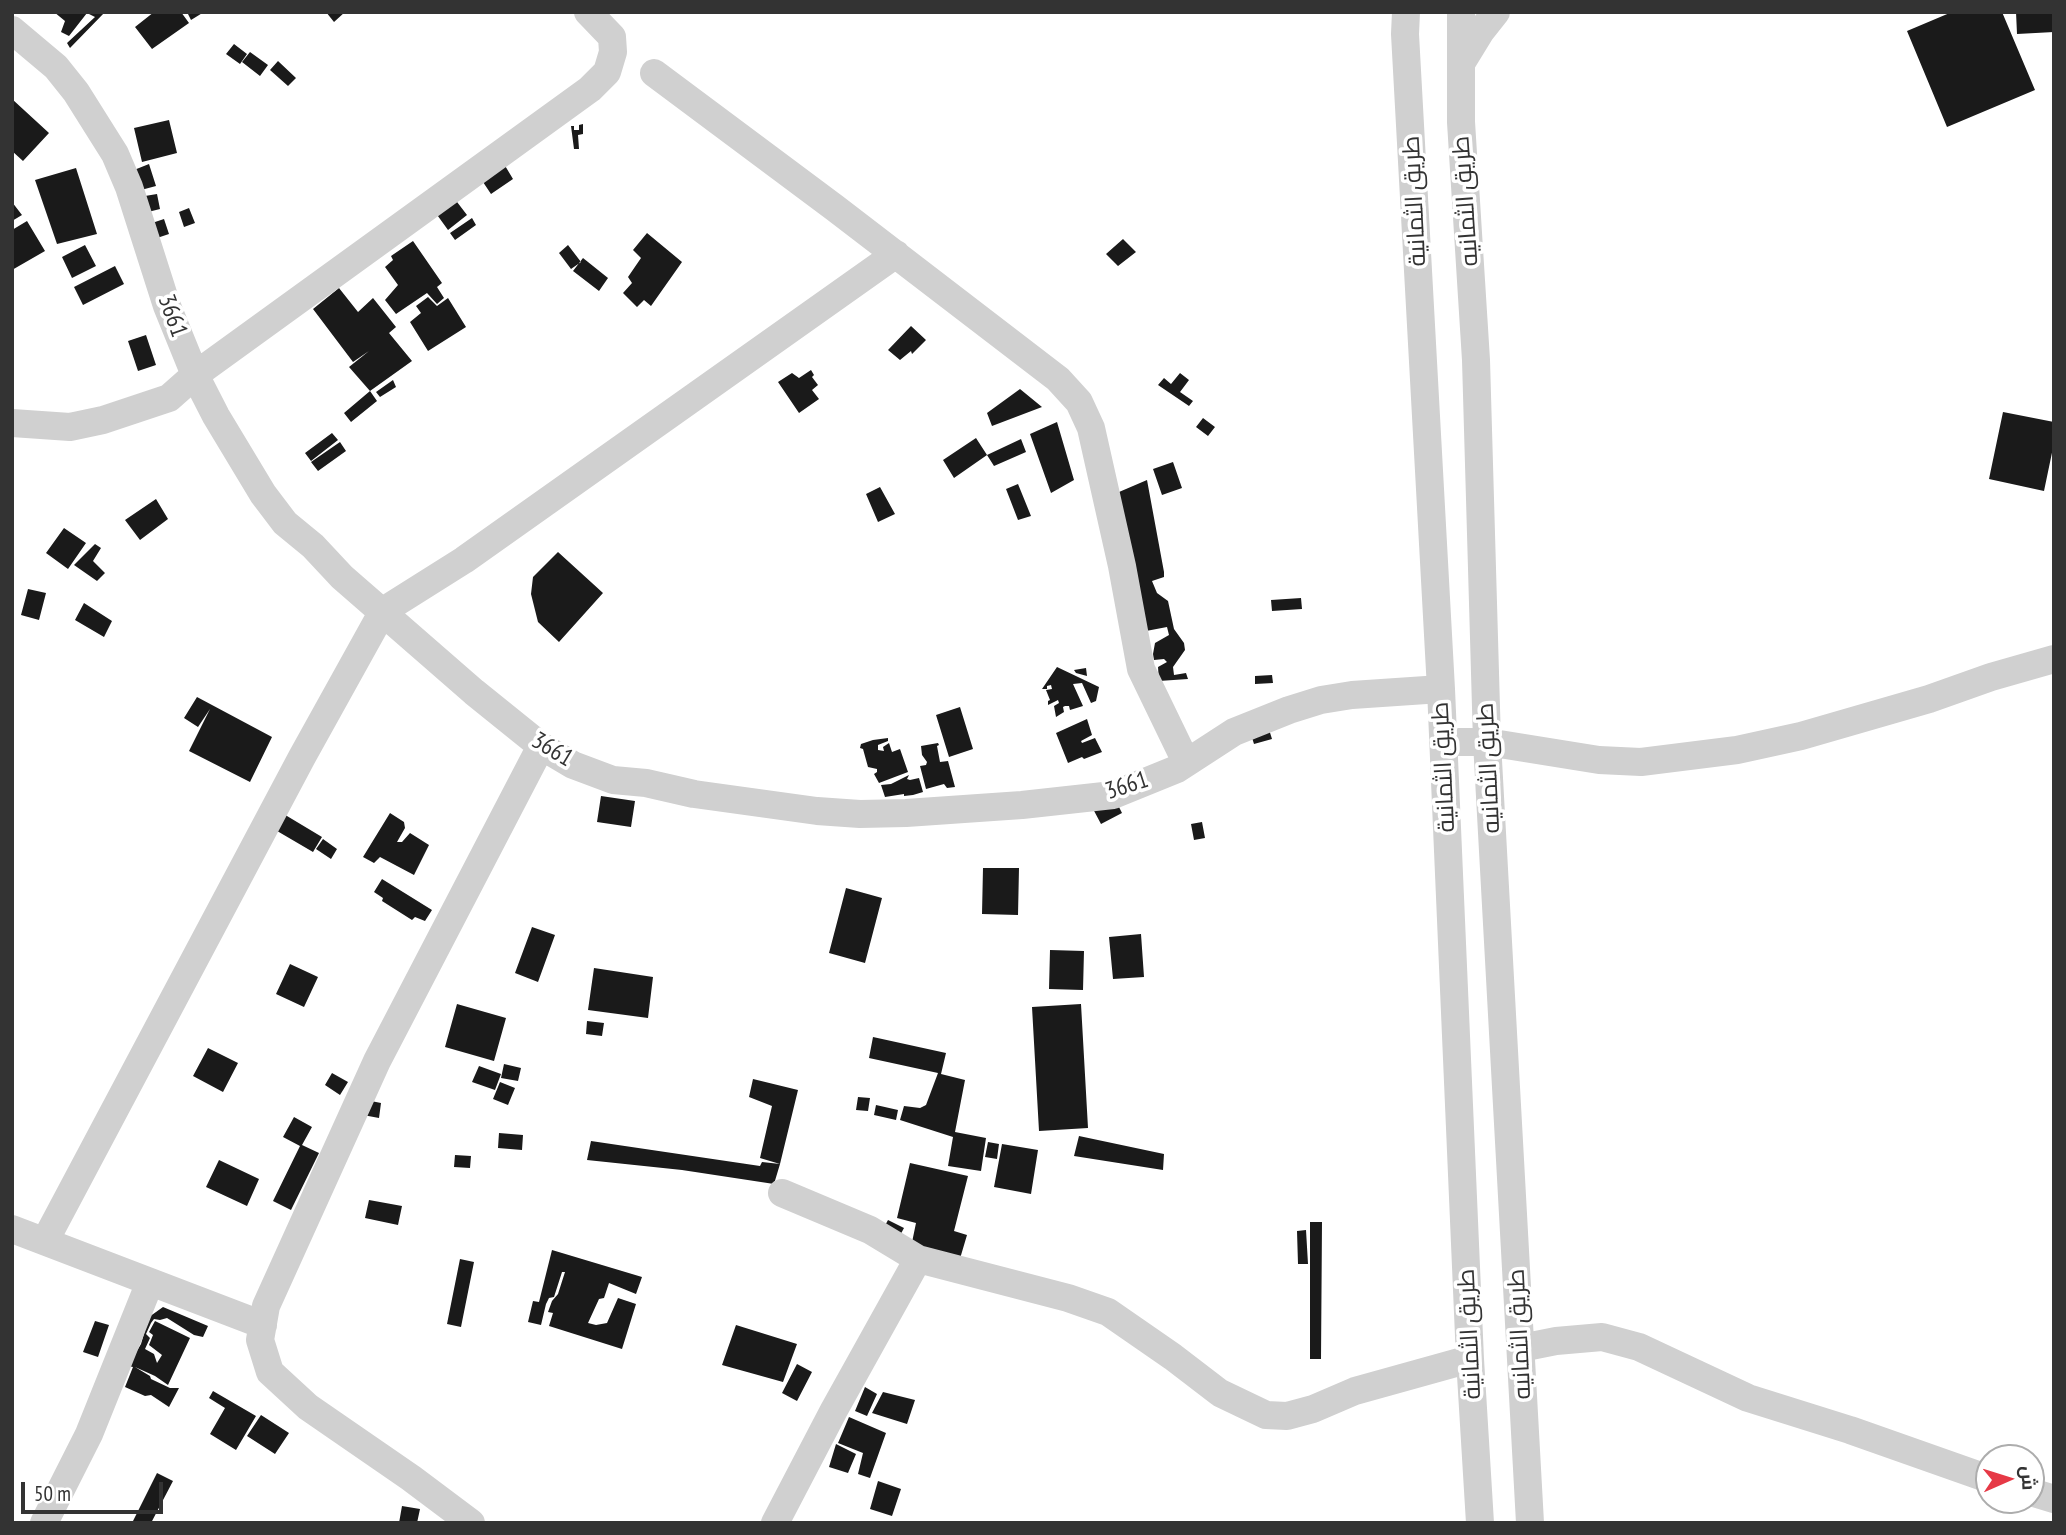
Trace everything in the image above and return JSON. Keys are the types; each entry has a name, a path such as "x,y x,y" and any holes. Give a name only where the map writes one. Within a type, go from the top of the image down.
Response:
{"street":[{"path":"12,424 70,427 169,397 195,375 590,89 607,72 613,52 612,37 588,12"},
{"name":"طريق الثمانية","path":"1406,12 1480,1523"},
{"name":"طريق الثمانيه","path":"1461,12 1461,122 1476,360 1487,742 1530,1523"},
{"path":"1461,65 1496,12"},
{"name":"3661","path":"12,30 56,67 76,92 115,154 129,187 167,306 195,375 216,416 263,494 285,523 313,546 342,577 474,692 541,746 573,765 613,780 817,811 906,813 1022,805 1113,795 1177,769 1234,732 1321,700 1406,690 1441,689"},
{"path":"654,73 1058,379 1079,402 1091,428 1122,565 1141,669 1186,762"},
{"path":"45,1241 302,757 383,611 464,560 896,254"},
{"path":"1443,742 1487,742 1599,760 1641,762 1737,750 1801,736 2054,659"},
{"path":"471,1523 308,1407 270,1372 260,1340 266,1306 377,1061 541,746"},
{"path":"782,1193 870,1230 918,1259 1068,1298 1108,1312 1220,1393 1266,1415 1287,1416 1300,1413 1355,1391 1470,1359"},
{"path":"12,1229 263,1325"},
{"path":"775,1523 918,1259"},
{"path":"44,1523 89,1434 149,1282"},
{"path":"1521,1348 1556,1341 1602,1338 1639,1347 1748,1398 1975,1474"}],"building":[{"path":"54,12 105,12 70,48 67,43 95,17 87,13 69,36 61,32 65,21"},
{"path":"154,12 181,12 189,23 152,49 135,27"},
{"path":"187,12 204,12 191,20"},
{"path":"326,12 345,12 334,22"},
{"path":"1952,12 2002,12 2035,90 1947,127 1907,31"},
{"path":"2016,12 2054,12 2054,32 2017,34"},
{"path":"234,44 247,54 240,64 226,54"},
{"path":"250,52 268,65 260,76 242,62"},
{"path":"278,61 296,78 288,86 270,70"},
{"path":"12,99 49,133 23,161 12,151"},
{"path":"169,120 177,153 142,162 134,128"},
{"path":"583,124 583,134 578,135 579,149 574,149 571,126 574,126 574,130 579,130 579,125"},
{"path":"149,164 156,186 141,190 134,170"},
{"path":"504,164 513,179 491,194 481,179"},
{"path":"76,168 97,234 57,244 35,180"},
{"path":"157,194 160,209 148,212 145,196"},
{"path":"454,198 467,215 448,230 435,212"},
{"path":"12,202 22,215 12,221"},
{"path":"189,208 195,223 184,227 179,212"},
{"path":"472,218 476,225 455,240 450,233"},
{"path":"164,219 169,234 154,239 149,224"},
{"path":"27,221 45,251 12,270 12,230"},
{"path":"647,233 682,262 651,306 644,300 637,307 623,293 632,283 628,277 641,258 633,250"},
{"path":"1123,239 1136,252 1118,266 1106,254"},
{"path":"413,241 442,283 437,287 444,298 437,304 427,293 396,314 385,300 398,285 385,267 393,260 391,256"},
{"path":"85,245 96,266 72,278 62,257"},
{"path":"568,245 581,262 571,269 559,253"},
{"path":"583,258 608,278 599,291 573,271"},
{"path":"115,266 124,284 83,305 74,287"},
{"path":"339,288 358,312 373,298 396,327 389,333 412,361 370,391 349,367 369,351 353,362 313,309"},
{"path":"428,297 437,306 448,298 466,327 428,351 410,322 421,313 416,306"},
{"path":"911,326 926,340 912,354 911,351 900,360 888,350"},
{"path":"146,335 156,365 138,371 128,341"},
{"path":"811,370 818,385 812,390 819,399 799,413 778,382 792,373 799,378"},
{"path":"1180,373 1189,380 1180,392 1193,401 1189,406 1158,385 1164,378 1171,384"},
{"path":"393,380 396,387 380,397 376,392"},
{"path":"1020,389 1042,407 992,426 987,413"},
{"path":"370,391 377,401 351,422 344,413"},
{"path":"2003,412 2054,422 2054,443 2044,491 1989,479"},
{"path":"1203,418 1215,427 1208,436 1196,427"},
{"path":"1057,422 1074,480 1051,493 1030,434"},
{"path":"332,433 338,440 311,461 305,453"},
{"path":"976,438 987,455 954,478 943,460"},
{"path":"1021,439 1026,452 994,466 987,455"},
{"path":"340,442 346,451 318,471 311,462"},
{"path":"1173,462 1182,488 1162,495 1153,469"},
{"path":"1147,480 1164,572 1164,577 1152,581 1157,593 1168,601 1174,629 1184,643 1185,650 1173,667 1174,675 1186,673 1188,679 1159,681 1158,667 1167,662 1164,659 1154,660 1153,654 1155,643 1169,635 1167,627 1146,631 1119,492"},
{"path":"1018,484 1031,516 1018,520 1006,489"},
{"path":"880,487 895,514 878,522 866,494"},
{"path":"156,499 168,519 140,540 125,520"},
{"path":"64,528 86,543 68,569 46,553"},
{"path":"95,544 101,548 93,561 105,573 97,581 74,565"},
{"path":"558,552 603,593 559,642 538,622 531,594 533,577"},
{"path":"28,589 46,593 39,620 21,615"},
{"path":"1301,598 1302,609 1272,611 1271,600"},
{"path":"84,603 112,621 104,637 75,620"},
{"path":"1057,667 1099,687 1096,701 1091,703 1082,683 1073,684 1083,706 1070,710 1069,706 1065,706 1064,712 1056,717 1054,706 1059,703 1058,700 1048,705 1050,700 1046,690 1052,689 1051,685 1042,689"},
{"path":"1086,668 1087,676 1074,670"},
{"path":"1272,675 1273,683 1255,684 1255,676"},
{"path":"197,697 272,737 250,782 189,751 210,709 198,727 184,718"},
{"path":"960,707 973,749 949,757 936,715"},
{"path":"1087,719 1092,735 1081,741 1082,743 1095,738 1102,752 1068,763 1056,733"},
{"path":"1267,723 1272,739 1254,744 1249,728"},
{"path":"888,738 888,741 878,745 878,750 884,751 883,747 889,743 892,752 900,749 908,772 879,783 874,774 877,769 868,767 863,749 860,748 861,744"},
{"path":"938,743 940,762 948,761 955,787 947,788 944,784 926,789 920,766 926,765 927,762 922,755 921,746"},
{"path":"909,775 907,779 910,780 919,778 923,792 885,797 881,785 891,784"},
{"path":"1113,795 1122,813 1101,824 1092,807"},
{"path":"601,796 635,801 631,827 597,822"},
{"path":"282,813 322,837 313,852 272,828"},
{"path":"390,813 404,822 405,828 397,842 402,842 410,833 429,845 414,875 380,857 374,863 363,857"},
{"path":"1202,822 1205,838 1194,840 1191,824"},
{"path":"323,839 337,849 331,859 316,849"},
{"path":"983,868 1019,868 1018,915 982,914"},
{"path":"382,879 432,910 425,921 415,917 412,920 382,901 383,898 374,892"},
{"path":"846,888 882,898 865,963 829,953"},
{"path":"532,927 555,935 538,982 515,973"},
{"path":"1141,934 1144,977 1113,979 1109,937"},
{"path":"1050,950 1084,951 1083,990 1049,989"},
{"path":"290,964 318,977 304,1007 276,994"},
{"path":"594,968 653,977 648,1018 588,1010"},
{"path":"457,1004 506,1018 494,1061 445,1047"},
{"path":"1081,1004 1088,1128 1039,1131 1032,1007"},
{"path":"587,1021 604,1023 602,1036 586,1034"},
{"path":"873,1037 946,1053 941,1074 965,1080 955,1132 986,1138 981,1171 948,1166 953,1137 900,1120 904,1106 920,1108 926,1105 938,1073 869,1058"},
{"path":"208,1048 238,1063 223,1092 193,1076"},
{"path":"504,1064 521,1068 518,1081 501,1078"},
{"path":"479,1066 501,1074 495,1090 472,1082"},
{"path":"332,1073 348,1082 340,1095 325,1085"},
{"path":"753,1079 798,1090 780,1164 760,1158 772,1106 749,1097"},
{"path":"500,1082 515,1088 508,1105 493,1099"},
{"path":"858,1097 870,1098 868,1111 856,1110"},
{"path":"366,1100 381,1103 379,1118 363,1115"},
{"path":"876,1105 898,1110 896,1120 874,1115"},
{"path":"294,1117 312,1127 302,1145 319,1153 291,1210 273,1201 300,1146 283,1137"},
{"path":"499,1133 523,1135 522,1150 498,1148"},
{"path":"1079,1136 1164,1154 1163,1170 1074,1156"},
{"path":"591,1141 760,1166 762,1162 780,1164 774,1184 682,1170 587,1160"},
{"path":"988,1142 999,1144 997,1159 985,1157"},
{"path":"1002,1144 1038,1150 1031,1194 994,1187"},
{"path":"455,1155 471,1156 470,1168 454,1167"},
{"path":"219,1160 259,1179 247,1206 206,1187"},
{"path":"910,1163 968,1176 954,1231 967,1235 959,1262 910,1252 916,1223 897,1218"},
{"path":"369,1200 402,1206 398,1225 365,1218"},
{"path":"888,1220 904,1228 897,1241 881,1233"},
{"path":"1310,1222 1322,1222 1321,1359 1310,1359"},
{"path":"1306,1230 1308,1264 1298,1264 1297,1231"},
{"path":"552,1250 642,1277 636,1294 609,1283 604,1298 599,1299 588,1323 607,1323 618,1298 636,1304 622,1349 549,1326 553,1313 548,1312 558,1294 565,1272 562,1272 554,1297 549,1298 546,1304 541,1325 528,1322 533,1301 539,1302"},
{"path":"460,1259 474,1262 461,1327 447,1324"},
{"path":"163,1307 208,1326 203,1337 194,1335 167,1318 154,1319 151,1323 146,1334 150,1338 145,1349 154,1354 157,1363 162,1355 149,1345 153,1335 149,1332 155,1321 190,1338 168,1385 135,1367 151,1379 170,1388 179,1388 169,1407 151,1395 145,1396 125,1387 133,1367 128,1366 141,1344 149,1317"},
{"path":"95,1321 109,1325 98,1357 83,1352"},
{"path":"736,1325 797,1344 783,1382 722,1365"},
{"path":"797,1364 812,1372 797,1401 782,1393"},
{"path":"865,1387 877,1394 867,1416 855,1411"},
{"path":"213,1391 256,1416 236,1450 210,1434 225,1408 209,1398"},
{"path":"883,1392 915,1400 907,1424 872,1413"},
{"path":"261,1415 289,1433 275,1454 247,1436"},
{"path":"849,1417 886,1433 870,1478 858,1474 863,1453 838,1443"},
{"path":"836,1444 856,1454 848,1473 829,1467"},
{"path":"157,1473 173,1481 151,1523 132,1523"},
{"path":"878,1481 901,1489 892,1516 870,1509"},
{"path":"402,1506 420,1509 417,1523 399,1523"}]}
